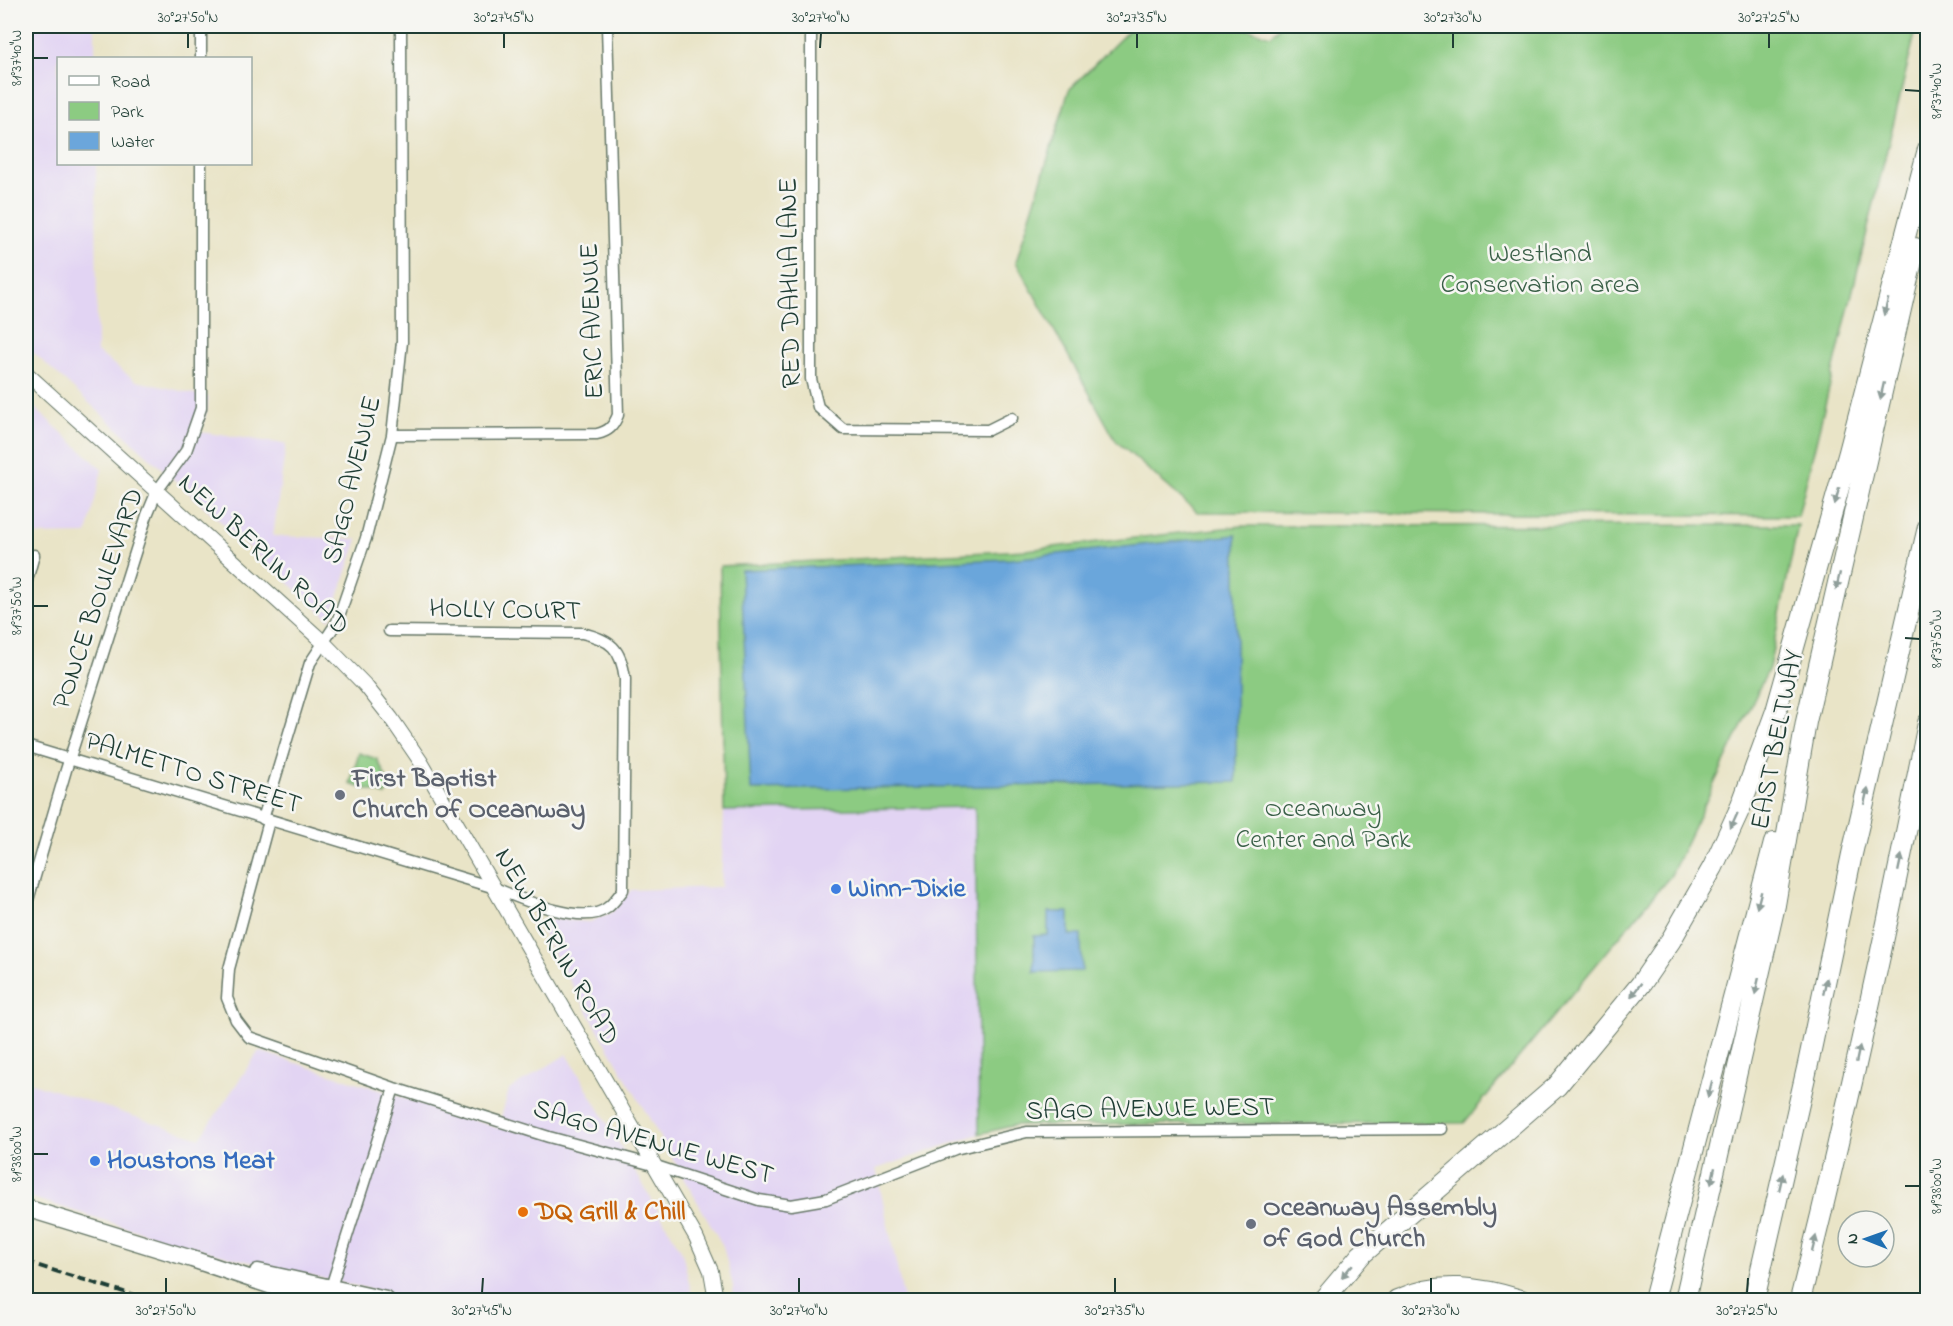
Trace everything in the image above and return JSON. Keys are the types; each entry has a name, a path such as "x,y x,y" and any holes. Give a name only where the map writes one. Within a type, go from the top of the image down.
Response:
{"highway":[{"path":"1323,1300 1361,1255 1557,1086 1641,984 1671,940 1713,867 1741,806 1776,711 1849,452 1928,149"},
{"name":"EAST BELTWAY","path":"1685,1300 1775,905 1806,722 1928,190"},
{"path":"1754,1300 1809,1064 1852,854 1928,527"},
{"path":"1654,1300 1806,722"},
{"path":"1800,1300 1833,1166 1906,836 1928,723"},
{"path":"1397,1300 1411,1294 1440,1288 1480,1289 1521,1300"}],"main road":[{"path":"26,1208 192,1259 314,1300"},
{"path":"192,1259 386,1300"}],"street":[{"path":"201,26 201,57"},
{"name":"SAGO AVENUE","path":"249,1037 236,1020 227,998 229,969 266,820 310,663 337,622 366,538 392,435 402,342 401,26"},
{"name":"ERIC AVENUE","path":"392,435 597,434 609,431 615,422 618,415 607,26"},
{"name":"RED DAHLIA LANE","path":"811,26 811,379 818,407 843,429 988,430 1012,418"},
{"name":"PONCE BOULEVARD","path":"26,907 69,760 147,515 157,491 186,451 201,408 201,165"},
{"name":"NEW BERLIN ROAD","path":"26,373 323,642 365,685 391,718 421,762 495,888 696,1238 711,1271 716,1300"},
{"path":"26,584 34,555"},
{"name":"HOLLY COURT","path":"388,631 582,633 603,638 615,648 623,663 625,679 624,826"},
{"name":"PALMETTO STREET","path":"26,746 495,888 530,903 588,915 606,909 623,890 624,826"},
{"name":"SAGO AVENUE WEST","path":"249,1037 394,1088 549,1137 653,1165 759,1200 791,1205 826,1199 955,1149 1028,1132 1442,1129"},
{"path":"331,1287 394,1088"}],"shaded area":[{"path":"26,26 95,26 95,57 57,57 57,165 96,165 97,352 136,381 208,397 207,410 200,432 286,444 273,536 358,539 330,620 26,346"},
{"path":"26,400 102,469 87,534 26,535"},
{"path":"975,807 979,1134 876,1169 904,1300 734,1300 733,1286 723,1246 540,929 553,919 590,922 612,912 631,890 721,887 724,811"},
{"path":"259,1051 498,1128 509,1090 567,1054 682,1252 693,1300 418,1300 246,1261 170,1241 26,1196 26,1081 200,1138"}],"green space":[{"name":"Westland Conservation area","path":"1133,26 1237,26 1271,36 1280,26 1917,26 1798,516 1197,512 1116,441 1016,262 1069,90"},
{"name":"Oceanway Center and Park","path":"1798,525 1769,668 1671,875 1464,1123 1016,1125 979,1134 975,807 724,811 720,566 1026,550 1242,526"},
{"path":"359,753 377,759 389,783 386,795 350,784"}],"water":[{"path":"1236,535 1236,782 751,790 741,570 1011,559"},
{"path":"1048,912 1069,912 1069,935 1081,935 1082,971 1034,972 1034,936 1048,935"}],"railway":[{"path":"26,1262 150,1300"}],"place":[{"name":"First Baptist Church of Oceanway","path":"340,795"},
{"name":"Winn-Dixie","path":"836,889"},
{"name":"Houstons Meat","path":"95,1161"},
{"name":"DQ Grill & Chill","path":"523,1212"},
{"name":"Oceanway Assembly of God Church","path":"1251,1224"}]}
